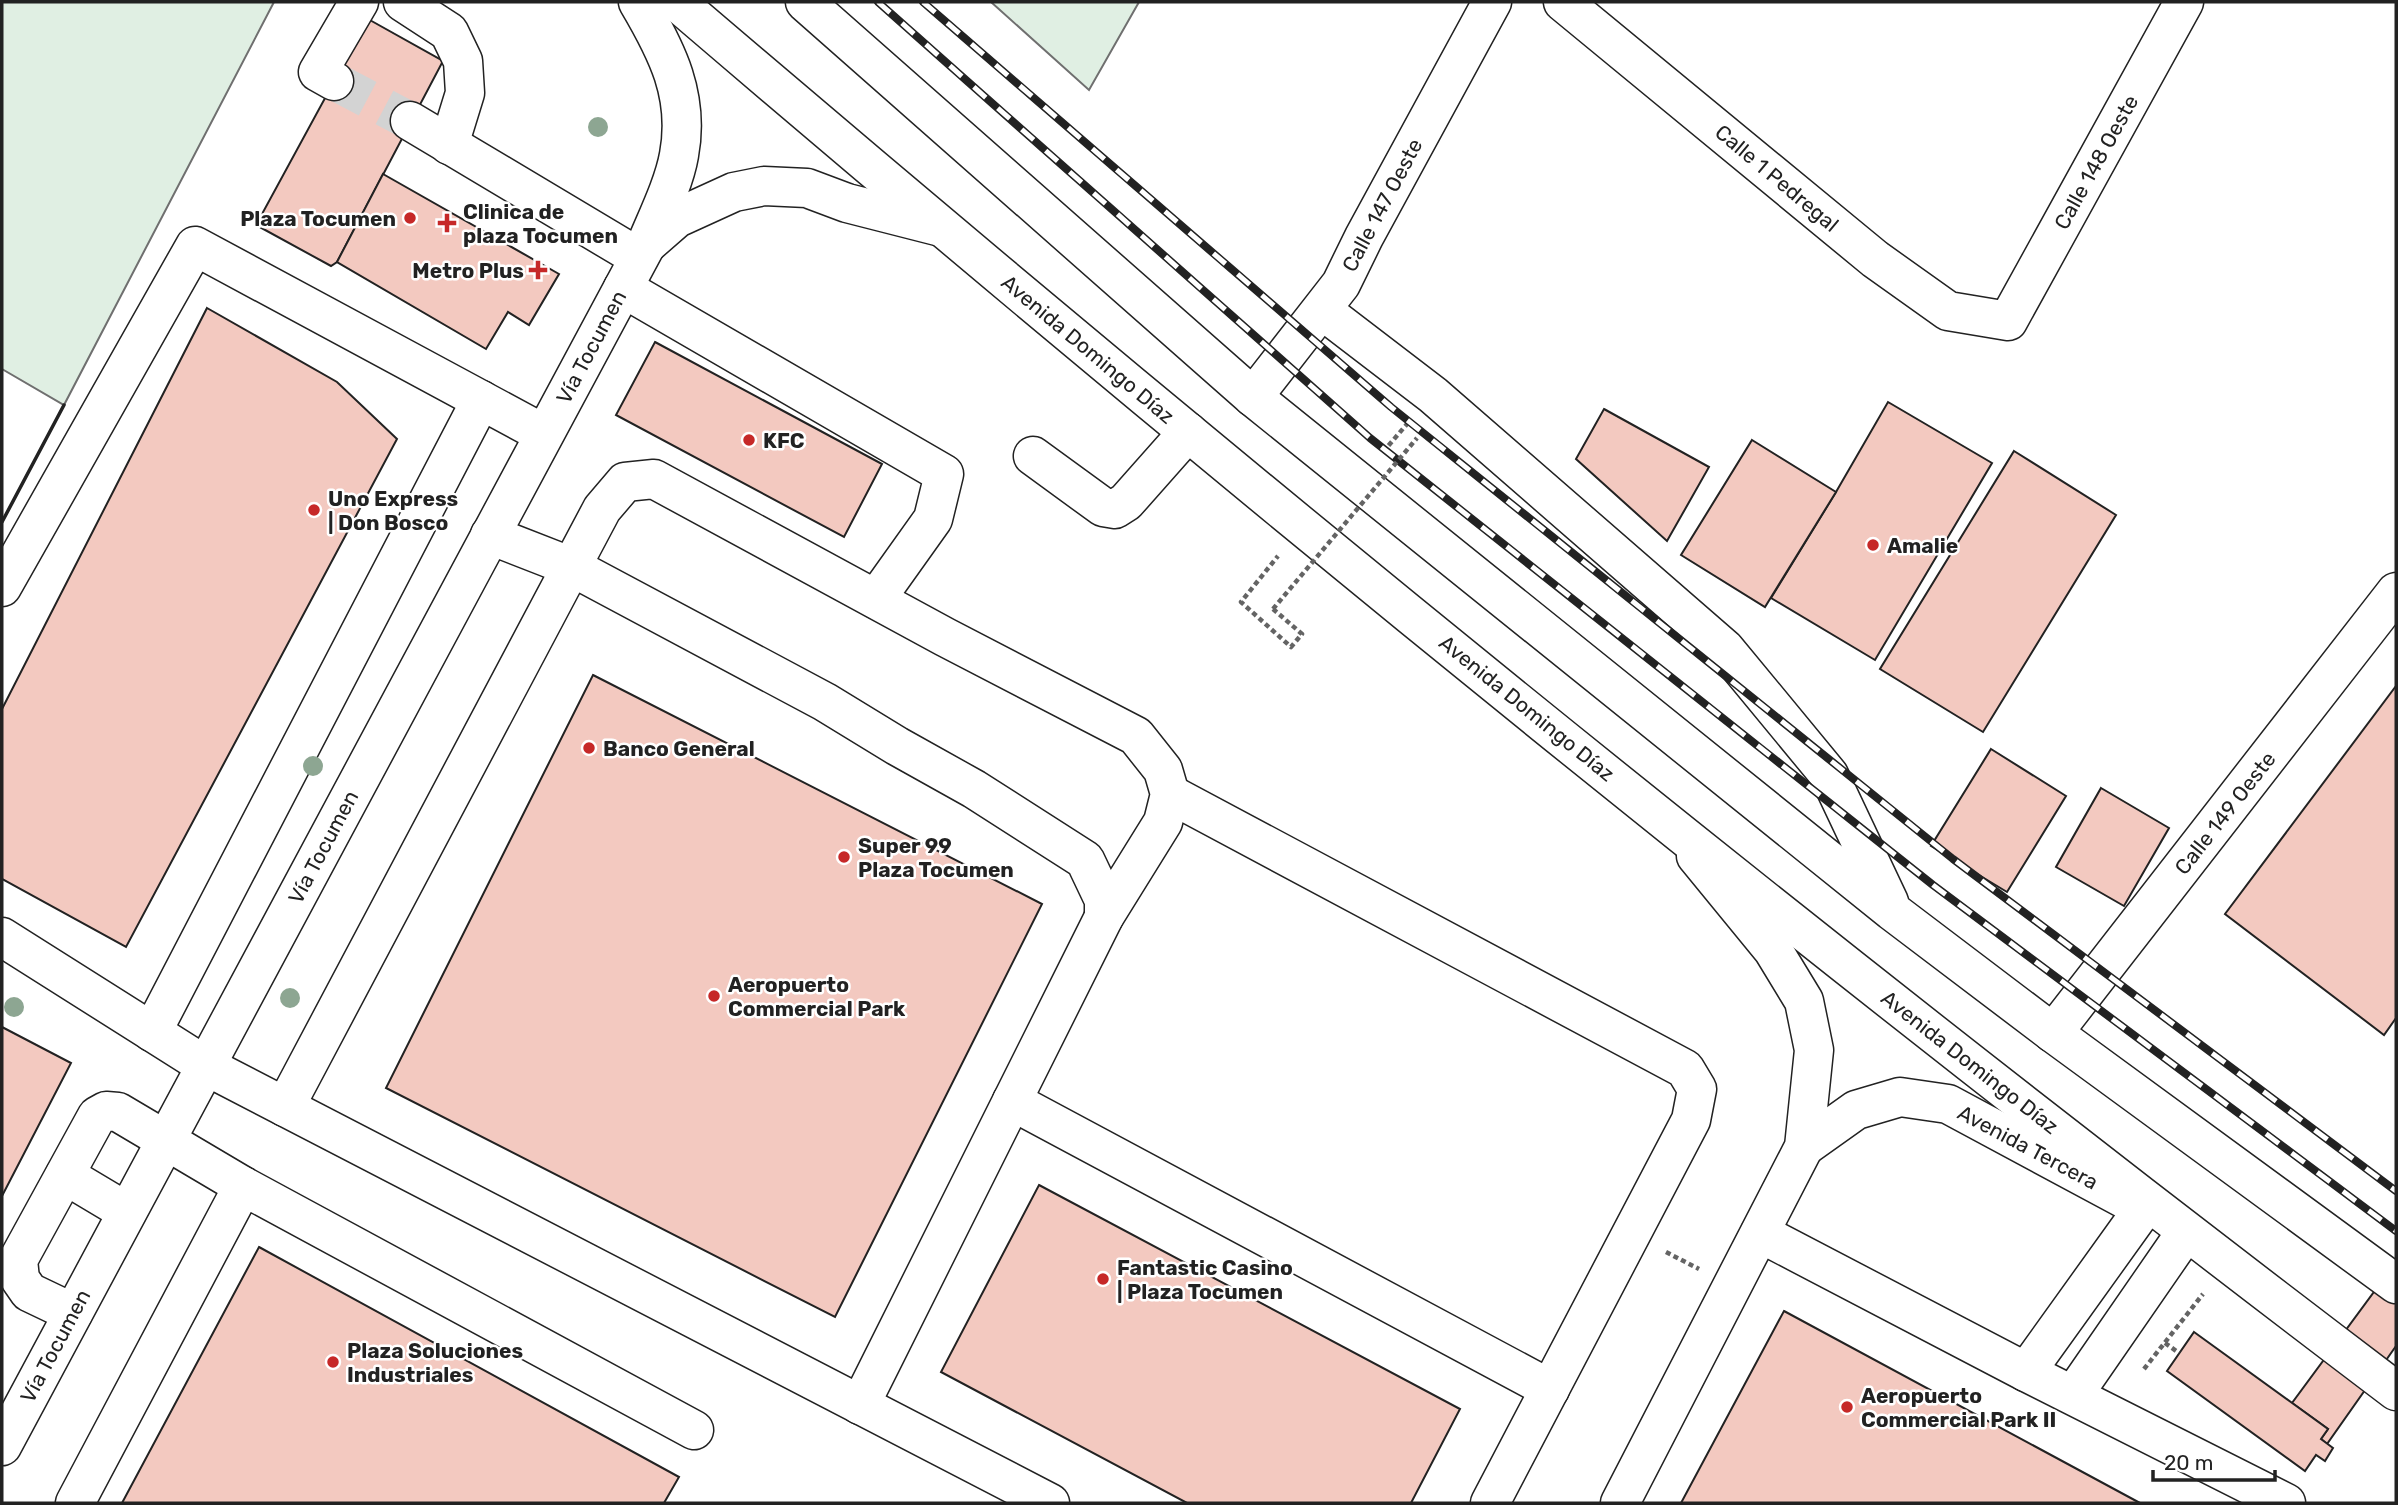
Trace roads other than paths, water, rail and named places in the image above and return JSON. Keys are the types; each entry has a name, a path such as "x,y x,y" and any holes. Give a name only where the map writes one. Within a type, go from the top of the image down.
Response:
{"street":[{"path":"334,81 318,72 359,2"},
{"path":"403,2 449,32 463,61 465,93 449,145"},
{"path":"635,264 679,156 682,113 680,95 664,45 638,2"},
{"name":"Avenida Domingo Díaz","path":"677,2 941,228 1673,827 2168,1221 2396,1391"},
{"path":"806,2 1253,397 1892,911 2053,1033 2396,1284"},
{"name":"Calle 147 Oeste","path":"1253,397 1341,284 1492,2"},
{"name":"Calle 1 Pedregal","path":"1563,2 1875,259 1948,311 2008,321"},
{"name":"Calle 148 Oeste","path":"2008,321 2184,2"},
{"path":"410,121 635,264 944,474 933,519 876,599"},
{"path":"635,264 677,218 734,192 764,186 807,188 847,203 941,228"},
{"path":"2,587 195,246 544,434"},
{"name":"Vía Tocumen","path":"2,1447 14,1393 73,1313 635,264"},
{"path":"1322,310 1433,395 1725,649 1829,775 1892,911"},
{"path":"152,1032 481,400"},
{"path":"1033,456 1103,507 1115,509 1126,502 1188,432"},
{"path":"285,1107 602,509 625,482 654,479 1136,736 1163,770 1170,794 1163,822 1104,917 860,1405"},
{"path":"490,535 572,568 825,702 974,789 1085,860 1104,900 1104,917"},
{"name":"Calle 149 Oeste","path":"2053,1033 2396,592"},
{"path":"1170,794 1685,1069 1697,1088 1691,1121 1490,1503"},
{"name":"Avenida Tercera","path":"1620,1503 1804,1147 1814,1050 1804,1001 1773,950 1673,827"},
{"path":"2,937 206,1066 1050,1503"},
{"name":"Avenida Tercera","path":"1804,1147 1856,1111 1900,1097 1948,1104 2168,1221"},
{"path":"1012,1101 1550,1388"},
{"path":"73,1313 29,1292 20,1279 18,1260 97,1116 106,1111 118,1112 243,1186 694,1430"},
{"path":"65,1175 127,1212"},
{"path":"75,1503 243,1186"},
{"path":"2026,1372 2168,1221"},
{"path":"2074,1394 2168,1221"},
{"path":"1760,1233 2026,1372 2286,1503"}],"tunnel":[{"path":"334,81 410,121"}],"railway":[{"path":"878,2 1370,438 1933,885 2396,1231"},
{"path":"923,2 1391,407 1953,859 2396,1191"}],"place":[{"name":"Plaza Tocumen","path":"410,218"},
{"name":"Clinica de plaza Tocumen","path":"447,223"},
{"name":"Metro Plus","path":"538,270"},
{"name":"KFC","path":"749,440"},
{"name":"Uno Express | Don Bosco","path":"314,510"},
{"name":"Amalie","path":"1873,545"},
{"name":"Banco General","path":"589,748"},
{"name":"Super 99 Plaza Tocumen","path":"844,857"},
{"name":"Aeropuerto Commercial Park","path":"714,996"},
{"name":"Fantastic Casino | Plaza Tocumen","path":"1103,1279"},
{"name":"Plaza Soluciones Industriales","path":"333,1362"},
{"name":"Aeropuerto Commercial Park II","path":"1847,1407"}]}
